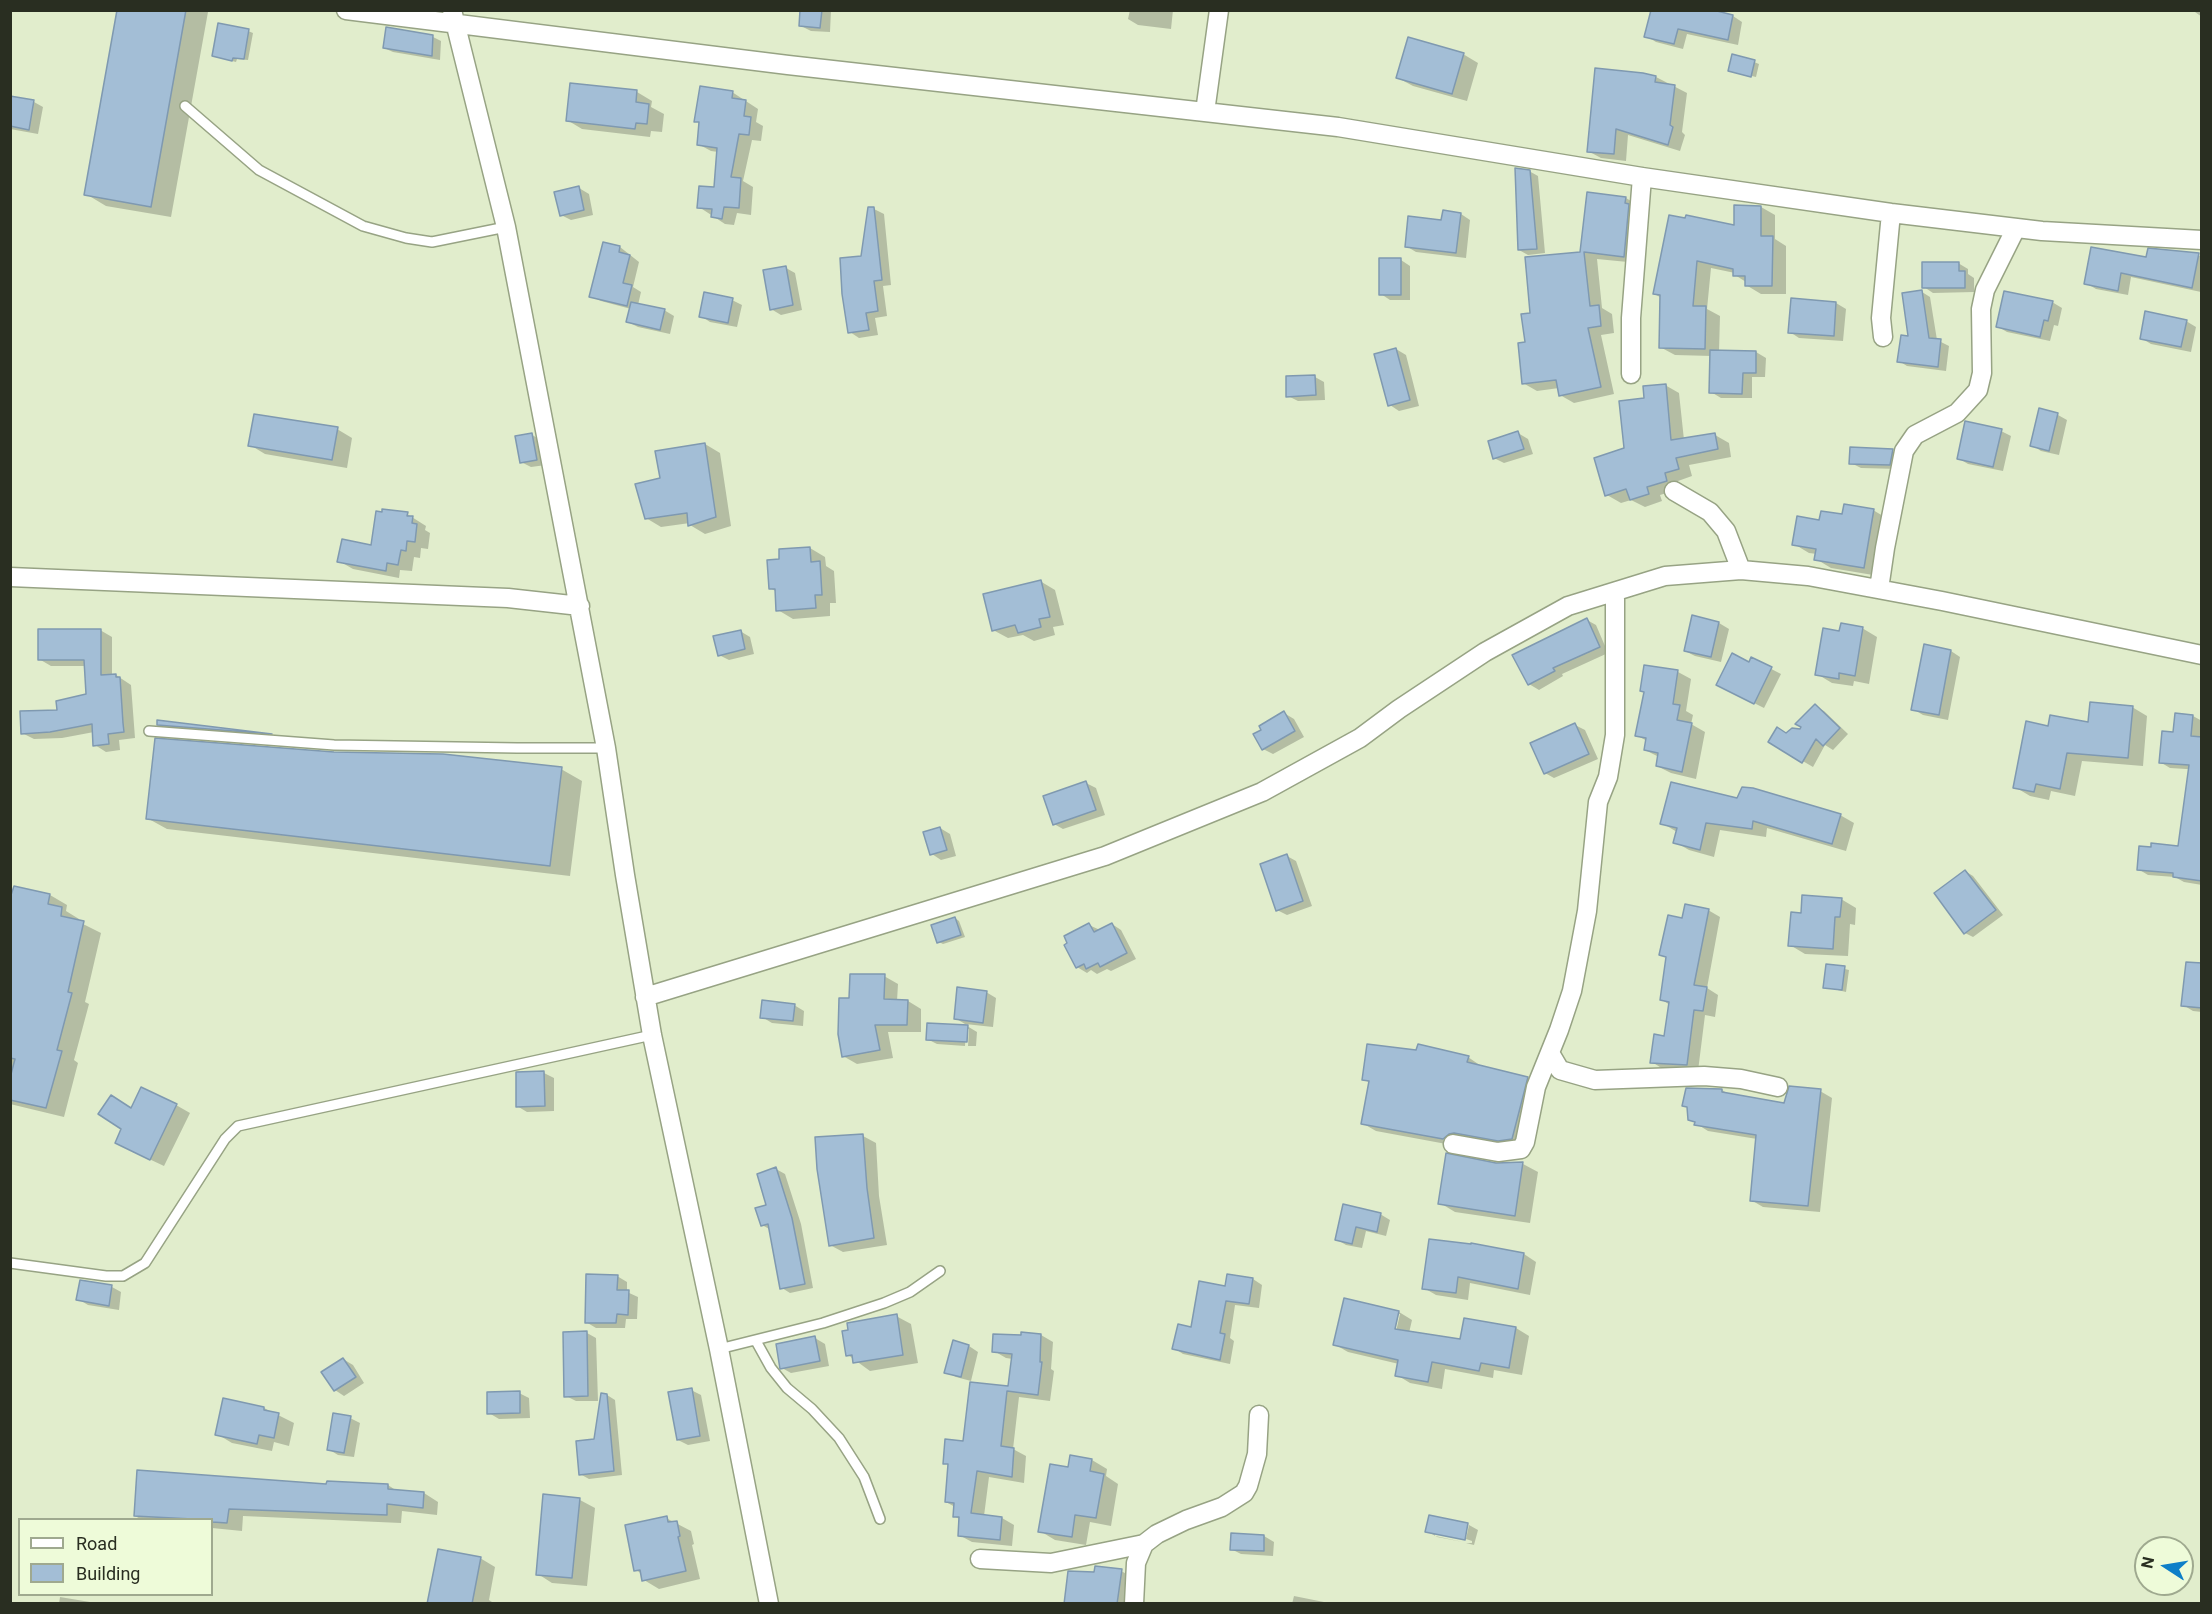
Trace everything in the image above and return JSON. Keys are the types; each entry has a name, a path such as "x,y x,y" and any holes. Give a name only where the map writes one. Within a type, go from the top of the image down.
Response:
{"street":[{"path":"346,10 455,18 788,65 1338,127 1641,177 1891,213 2016,228 2202,240"},
{"path":"1205,112 1219,10"},
{"path":"455,18 506,227 606,748 652,1035 719,1349 769,1604"},
{"path":"1630,374 1631,318 1641,177"},
{"path":"1883,337 1881,318 1891,213"},
{"path":"1879,589 1905,451 1915,435 1957,412 1978,390 1982,373 1982,309 1985,291 2016,228"},
{"path":"1674,491 1710,512 1721,524 1741,570"},
{"path":"645,997 1105,856 1262,792 1359,738 1485,652 1568,606 1665,576 1741,570 1808,576 2202,655"},
{"path":"10,577 498,598 580,606"},
{"path":"1453,1144 1498,1152 1521,1149 1525,1142 1536,1087 1572,991 1587,911 1598,802 1608,777 1615,735 1615,592"},
{"path":"1550,1053 1560,1070 1594,1080 1704,1076 1741,1079 1778,1087"},
{"path":"980,1559 1051,1563 1144,1544 1157,1534 1186,1520 1222,1507 1244,1493 1248,1486 1257,1454 1259,1415"},
{"path":"1134,1604 1136,1563 1144,1544"}],"lane":[{"path":"185,106 259,170 363,226 406,238 432,242 506,227"},
{"path":"149,731 334,745 606,748"},
{"path":"10,1263 106,1276 123,1276 132,1272 145,1263 225,1139 238,1126 652,1035"},
{"path":"719,1349 823,1323 884,1304 910,1292 940,1271"},
{"path":"756,1341 771,1368 788,1388 813,1409 839,1438 864,1477 880,1519"}],"building":[{"path":"117,10 186,10 151,207 84,195"},
{"path":"800,10 822,10 820,28 799,26"},
{"path":"1651,10 1713,10 1733,15 1728,40 1678,29 1674,44 1644,37"},
{"path":"218,23 249,29 244,59 233,58 232,61 212,56"},
{"path":"386,27 433,35 432,56 383,48"},
{"path":"1408,37 1464,53 1452,94 1396,78"},
{"path":"1732,54 1755,60 1751,77 1728,71"},
{"path":"1595,68 1643,73 1656,76 1655,82 1675,85 1670,125 1673,127 1668,145 1616,129 1614,154 1587,152"},
{"path":"570,83 637,90 636,102 649,104 647,124 636,123 635,129 566,121"},
{"path":"700,86 733,91 732,98 746,100 744,116 751,117 749,135 739,134 731,177 741,178 739,208 724,207 722,219 711,217 712,209 697,208 699,186 714,187 717,148 697,145 699,122 694,122"},
{"path":"10,96 34,100 29,130 10,126"},
{"path":"1515,168 1530,170 1537,249 1518,250"},
{"path":"579,186 584,210 560,216 554,192"},
{"path":"1587,192 1626,197 1625,203 1629,204 1624,257 1584,252 1590,306 1599,305 1601,326 1588,328 1601,387 1559,396 1556,380 1522,384 1518,343 1525,342 1521,314 1530,313 1525,257 1580,252"},
{"path":"1734,205 1761,206 1761,236 1773,236 1772,286 1745,286 1745,276 1733,276 1733,269 1697,261 1693,306 1706,306 1705,349 1659,348 1660,295 1653,294 1669,215 1685,218 1686,215 1734,225"},
{"path":"868,207 874,207 882,280 874,281 878,311 866,313 869,330 848,333 842,294 840,258 861,256"},
{"path":"1443,210 1461,213 1456,253 1405,247 1408,216 1441,220"},
{"path":"603,242 620,246 619,252 630,255 623,283 632,285 627,306 589,297"},
{"path":"2091,247 2146,257 2148,248 2199,253 2192,288 2121,273 2118,291 2084,284"},
{"path":"1379,258 1401,258 1401,295 1379,295"},
{"path":"1922,262 1959,262 1959,271 1965,271 1965,288 1922,288"},
{"path":"786,266 793,305 770,310 763,270"},
{"path":"1922,290 1929,338 1941,339 1938,367 1897,362 1901,335 1908,336 1902,293"},
{"path":"2004,291 2053,301 2048,321 2044,320 2040,337 1996,327"},
{"path":"704,292 733,298 728,323 699,317"},
{"path":"1791,298 1836,302 1834,336 1788,333"},
{"path":"631,302 665,309 660,330 626,322"},
{"path":"2145,311 2187,320 2181,347 2140,339"},
{"path":"1396,348 1410,400 1388,406 1374,354"},
{"path":"1710,350 1756,351 1756,373 1743,373 1742,394 1709,393"},
{"path":"1315,375 1316,395 1286,397 1286,376"},
{"path":"1666,384 1671,440 1715,433 1718,449 1676,458 1679,469 1665,473 1667,481 1647,487 1649,494 1630,500 1626,489 1605,496 1594,458 1624,448 1619,401 1644,398 1643,386"},
{"path":"2039,408 2058,413 2049,451 2030,446"},
{"path":"254,414 338,427 332,460 248,446"},
{"path":"1965,421 2002,429 1993,467 1957,459"},
{"path":"1518,431 1524,449 1493,459 1488,441"},
{"path":"532,433 537,460 520,463 515,436"},
{"path":"705,443 716,517 688,526 687,513 645,519 635,484 660,478 655,451"},
{"path":"1850,447 1893,449 1890,465 1849,464"},
{"path":"1844,504 1874,509 1864,568 1814,560 1816,549 1792,545 1797,516 1819,520 1821,511 1842,514"},
{"path":"382,509 408,512 407,516 413,516 412,523 417,524 415,542 407,541 406,551 401,550 398,565 387,563 386,571 337,562 342,539 371,545 376,511 382,512"},
{"path":"810,547 811,562 820,561 822,595 815,595 816,608 776,611 775,589 769,589 767,560 779,559 779,549"},
{"path":"1041,580 1050,617 1039,619 1041,627 1018,633 1015,625 992,631 983,594"},
{"path":"1692,615 1719,622 1711,657 1684,651"},
{"path":"1587,618 1600,647 1553,668 1555,671 1528,685 1512,655"},
{"path":"1841,623 1863,627 1855,676 1839,673 1839,679 1815,675 1823,628 1839,631"},
{"path":"38,629 101,629 101,675 116,674 116,677 120,677 124,732 108,734 109,744 93,746 92,724 50,732 21,734 20,711 57,710 56,701 86,694 84,660 38,660"},
{"path":"741,630 745,649 718,656 713,636"},
{"path":"1924,644 1951,650 1939,715 1911,710"},
{"path":"1732,653 1749,662 1751,657 1772,667 1754,704 1716,685"},
{"path":"1644,665 1678,670 1673,704 1680,705 1677,720 1692,723 1682,772 1656,766 1658,753 1644,750 1646,738 1635,736 1644,692 1640,691"},
{"path":"2090,702 2133,706 2128,758 2067,753 2060,789 2036,784 2034,792 2013,788 2026,721 2048,726 2050,715 2088,722"},
{"path":"1815,704 1840,728 1823,746 1816,739 1802,763 1768,742 1777,727 1786,733 1792,728 1800,729 1801,727 1795,724"},
{"path":"1284,711 1295,731 1262,750 1253,734 1261,730 1259,726"},
{"path":"2175,713 2193,715 2191,736 2202,737 2202,881 2173,877 2173,873 2137,870 2139,846 2151,847 2151,843 2178,846 2189,765 2159,763 2162,731 2173,732"},
{"path":"157,720 272,734 157,725"},
{"path":"1575,723 1589,754 1544,774 1530,743"},
{"path":"155,738 334,752 443,754 562,767 550,866 146,819"},
{"path":"1086,781 1096,810 1053,825 1043,796"},
{"path":"1671,782 1737,798 1742,787 1753,788 1841,814 1832,844 1753,821 1752,829 1706,823 1700,850 1673,843 1677,828 1660,824"},
{"path":"940,827 947,850 930,855 923,832"},
{"path":"1287,854 1303,901 1276,911 1260,864"},
{"path":"1965,870 1996,910 1964,934 1934,893"},
{"path":"14,886 50,894 48,904 62,907 61,916 84,921 68,992 72,993 57,1050 62,1051 46,1108 10,1100 10,1078 15,1059 10,1058 10,898"},
{"path":"1802,895 1842,898 1840,917 1835,917 1833,949 1788,946 1791,912 1801,913"},
{"path":"1685,904 1709,909 1694,985 1707,987 1703,1011 1694,1010 1687,1065 1650,1063 1654,1034 1664,1036 1669,1002 1660,1000 1666,957 1659,955 1668,915 1682,918"},
{"path":"955,917 961,935 937,943 931,925"},
{"path":"1089,923 1094,932 1112,923 1127,953 1100,967 1098,963 1086,969 1084,964 1076,968 1064,945 1067,943 1064,936"},
{"path":"2186,962 2202,963 2202,1008 2181,1006"},
{"path":"1826,964 1845,966 1842,990 1823,988"},
{"path":"850,974 885,974 884,999 908,1000 907,1025 875,1025 880,1050 842,1057 838,1034 839,998 849,998"},
{"path":"957,987 987,991 983,1023 954,1019"},
{"path":"762,1000 795,1004 793,1021 760,1018"},
{"path":"927,1023 968,1025 967,1042 926,1040"},
{"path":"1367,1044 1416,1050 1418,1044 1469,1056 1467,1062 1528,1077 1512,1139 1498,1141 1454,1133 1443,1139 1361,1124 1369,1081 1362,1080"},
{"path":"544,1071 545,1106 516,1107 516,1072"},
{"path":"1789,1086 1821,1089 1808,1206 1750,1201 1756,1135 1694,1125 1695,1122 1688,1120 1687,1107 1682,1106 1686,1088 1722,1089 1722,1092 1784,1103"},
{"path":"141,1087 177,1104 150,1160 115,1143 121,1129 98,1114 111,1095 131,1108"},
{"path":"863,1134 874,1238 829,1246 817,1169 815,1137"},
{"path":"1446,1153 1496,1163 1523,1162 1515,1216 1438,1204"},
{"path":"776,1167 792,1218 805,1284 780,1289 768,1224 761,1226 755,1208 766,1205 757,1174"},
{"path":"1343,1204 1381,1213 1377,1232 1356,1227 1352,1244 1335,1240"},
{"path":"1429,1239 1471,1243 1524,1253 1518,1289 1458,1277 1456,1293 1422,1289"},
{"path":"586,1274 618,1275 617,1290 629,1290 628,1315 617,1314 616,1323 585,1323"},
{"path":"1227,1274 1253,1278 1249,1304 1226,1301 1220,1333 1225,1334 1220,1360 1172,1349 1178,1324 1191,1327 1199,1281 1225,1286"},
{"path":"80,1280 112,1285 109,1306 76,1300"},
{"path":"1344,1298 1399,1311 1395,1329 1460,1339 1464,1318 1516,1327 1509,1368 1481,1363 1479,1371 1432,1362 1428,1382 1395,1376 1398,1360 1333,1345"},
{"path":"897,1314 903,1355 853,1363 852,1355 846,1356 842,1331 848,1330 847,1323"},
{"path":"587,1331 588,1396 564,1397 563,1332"},
{"path":"1021,1332 1041,1334 1040,1362 1042,1362 1038,1395 1007,1391 1001,1446 1014,1448 1012,1477 977,1471 971,1513 1002,1517 1000,1540 958,1536 959,1517 953,1517 954,1503 945,1502 948,1464 943,1464 945,1439 963,1441 970,1382 1008,1386 1012,1354 992,1352 993,1334 1021,1335"},
{"path":"815,1336 820,1361 780,1369 776,1344"},
{"path":"953,1340 969,1345 961,1377 944,1373"},
{"path":"343,1358 356,1377 334,1391 321,1372"},
{"path":"692,1388 700,1436 677,1440 668,1392"},
{"path":"520,1391 520,1413 487,1414 487,1392"},
{"path":"601,1393 607,1394 614,1471 579,1475 576,1441 594,1439"},
{"path":"223,1398 264,1407 264,1410 279,1413 274,1438 259,1435 257,1444 215,1435"},
{"path":"333,1413 351,1416 344,1453 327,1450"},
{"path":"1070,1455 1092,1459 1090,1471 1104,1474 1096,1518 1075,1515 1072,1537 1038,1532 1050,1464 1068,1467"},
{"path":"137,1470 326,1484 327,1481 388,1484 388,1489 424,1492 423,1508 387,1504 387,1515 229,1509 227,1523 213,1522 213,1518 134,1516"},
{"path":"543,1494 580,1498 572,1578 536,1575"},
{"path":"1429,1515 1468,1523 1465,1540 1425,1532"},
{"path":"667,1516 668,1522 677,1521 680,1536 678,1537 686,1571 642,1581 640,1570 634,1571 625,1525"},
{"path":"1231,1533 1264,1535 1264,1551 1230,1550"},
{"path":"438,1549 481,1557 472,1604 427,1604"},
{"path":"1095,1566 1122,1569 1117,1604 1064,1604 1068,1571 1094,1572"}]}
